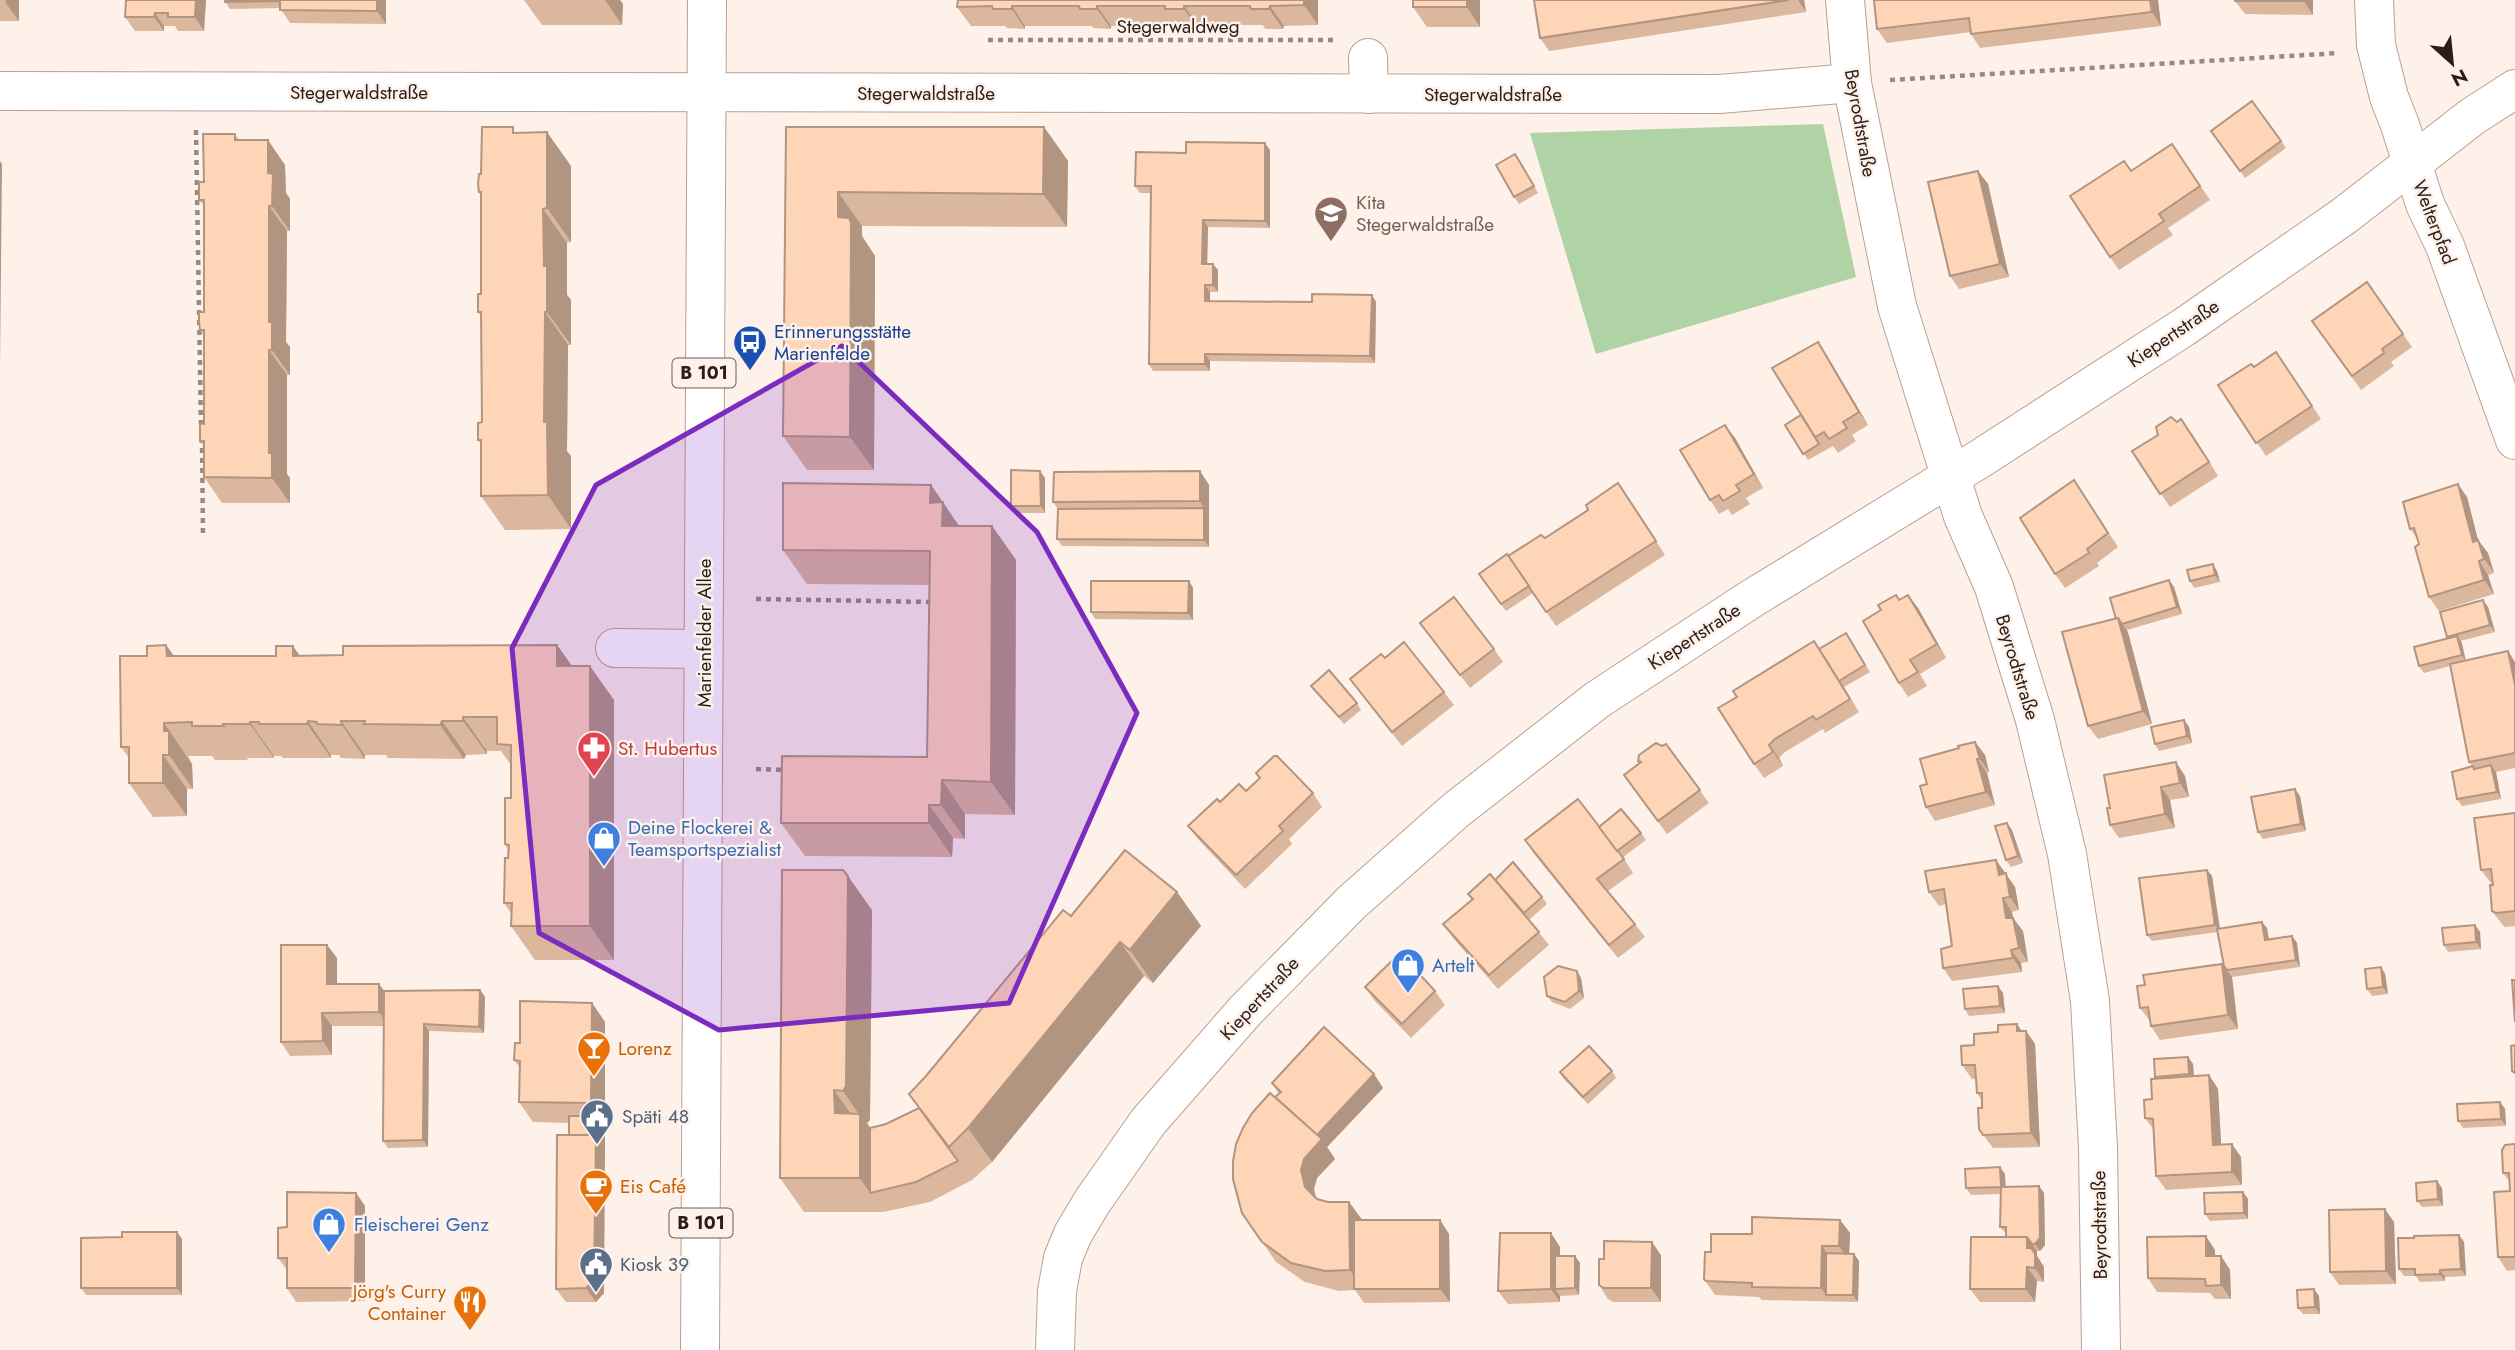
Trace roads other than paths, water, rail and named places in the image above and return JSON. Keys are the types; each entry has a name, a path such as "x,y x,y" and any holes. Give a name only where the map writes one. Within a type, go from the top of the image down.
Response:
{"street":[{"name":"Marienfelder Allee","path":"700,1350 707,0"},
{"name":"Beyrodtstraße","path":"1845,0 1870,82 1897,306 1963,516 1994,587 2031,706 2067,854 2090,1001 2098,1148 2101,1350"},
{"name":"Welterpfad","path":"2374,0 2375,45 2379,66 2425,204 2445,246 2515,440"},
{"name":"Stegerwaldstraße","path":"0,91 706,93 1360,64 1719,94 1870,82"},
{"name":"Kiepertstraße","path":"1055,1350 1057,1291 1063,1258 1073,1234 1092,1202 1157,1112 1245,1011 1351,903 1465,802 1597,700 1751,599 1952,476 2184,327 2344,216 2473,116 2515,89"},
{"path":"615,648 703,649"}],"place":[{"name":"Kita Stegerwaldstraße","path":"1331,243"},
{"name":"Erinnerungsstätte Marienfelde","path":"750,372"},
{"name":"St. Hubertus","path":"594,778"},
{"name":"Deine Flockerei & Teamsportspezialist","path":"604,868"},
{"name":"Artelt","path":"1408,995"},
{"name":"Lorenz","path":"594,1078"},
{"name":"Späti 48","path":"597,1146"},
{"name":"Eis Café","path":"596,1216"},
{"name":"Fleischerei Genz","path":"329,1254"},
{"name":"Kiosk 39","path":"596,1294"},
{"name":"Jörg's Curry Container","path":"470,1332"}]}
